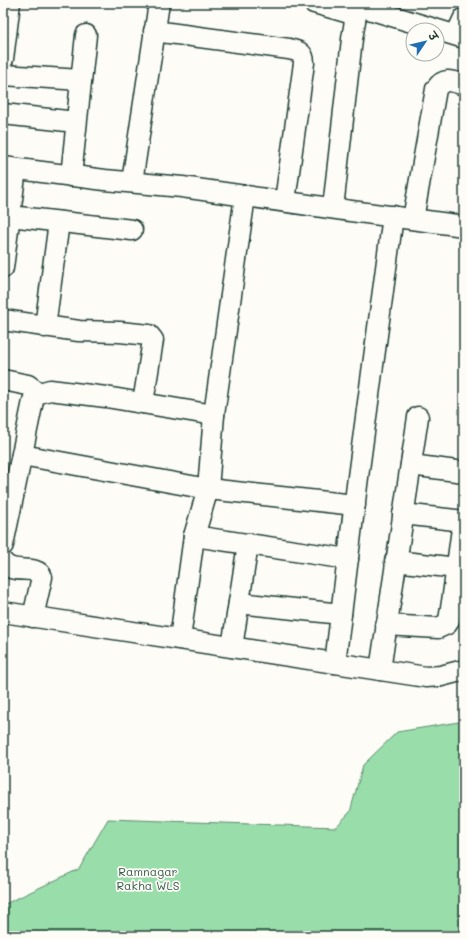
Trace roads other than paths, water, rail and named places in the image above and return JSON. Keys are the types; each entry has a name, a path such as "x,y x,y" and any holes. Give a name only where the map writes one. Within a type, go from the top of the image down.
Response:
{"street":[{"path":"3,59 10,3"},
{"path":"132,182 159,3"},
{"path":"314,3 358,8 461,30"},
{"path":"333,208 340,142 358,8"},
{"path":"154,31 289,49 302,54 304,57 304,62 285,201"},
{"path":"71,176 86,35"},
{"path":"3,75 81,80"},
{"path":"413,219 436,88 440,83 446,80 464,85"},
{"path":"3,114 76,122"},
{"path":"3,268 10,216 10,168 71,176 182,187 464,226"},
{"path":"180,639 194,536 208,489 214,415 245,196"},
{"path":"10,216 132,230"},
{"path":"335,663 393,216"},
{"path":"45,327 59,222"},
{"path":"3,320 79,331 120,332 149,335 153,340 143,404"},
{"path":"3,380 28,385 39,392"},
{"path":"3,545 10,476 22,455 32,401 35,395 39,392 50,390 214,415"},
{"path":"380,670 395,561 418,417"},
{"path":"22,455 208,489 355,505"},
{"path":"411,465 464,472"},
{"path":"386,625 438,628 447,624 450,614 463,521 403,514"},
{"path":"194,536 348,559"},
{"path":"232,647 248,544"},
{"path":"395,561 457,568"},
{"path":"4,564 14,569 34,570 41,574 42,577 33,617"},
{"path":"239,603 341,614"},
{"path":"3,612 426,677 442,676 464,670"}],"park label":[{"name":"Ramnagar Rakha WLS","path":"148,878"}]}
